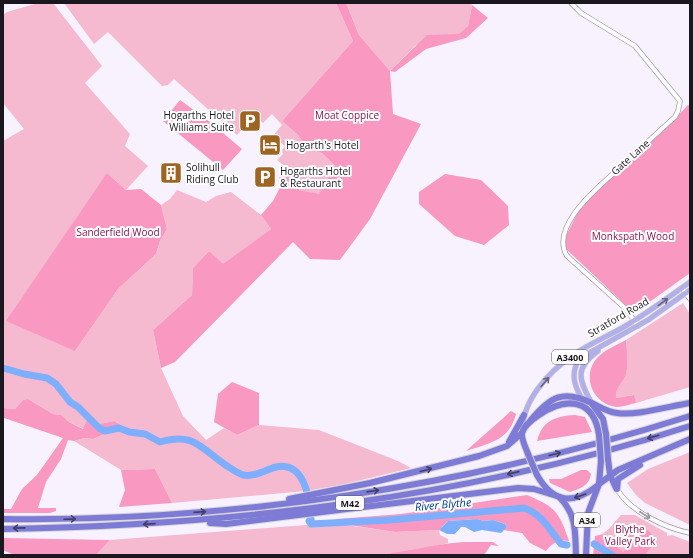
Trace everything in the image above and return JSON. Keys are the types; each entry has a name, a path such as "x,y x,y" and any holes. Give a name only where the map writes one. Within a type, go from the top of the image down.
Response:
{"highway":[{"path":"237,509 425,471 502,448 511,444 523,432 543,405 554,398 564,396 581,398 605,410 619,414 690,402"},
{"path":"591,402 602,419 606,434 610,475 617,489"},
{"path":"532,420 552,406 562,403 577,404 589,412"},
{"name":"A34","path":"586,555 588,513 598,485 600,461 599,435 596,423 589,412"},
{"path":"502,448 515,434 524,415"},
{"name":"M42","path":"3,520 152,516 237,509 381,490 489,470 651,429 690,416"},
{"name":"M42","path":"3,528 86,527 174,522 286,512 386,498 545,466 690,426"},
{"name":"A34","path":"523,432 528,454 537,475 547,488 559,497 570,509 573,518 576,555"},
{"path":"598,485 610,475 690,439"},
{"path":"617,489 616,485 618,479 653,456"},
{"name":"A34","path":"559,497 572,499 581,497 598,485"},
{"path":"174,522 226,524 518,488 534,489 559,497"}],"main road":[{"name":"Stratford Road","path":"589,412 573,380 576,363 585,354 638,326 686,290 690,282"},
{"name":"Stratford Road","path":"523,432 524,415 538,390 561,364 594,342 686,290"},
{"path":"591,402 581,380 582,366 589,357 617,338"}],"street":[{"name":"Gate Lane","path":"571,3 581,13 635,46 680,101 678,111 674,117 591,192 576,211 563,241 563,249 567,256 626,309 638,326"},
{"path":"686,290 690,299"},
{"path":"617,489 624,499 653,520 672,529 690,533"}],"green space":[{"path":"38,3 53,3 102,66 85,83 130,134 125,146 148,166 126,190 107,173 75,351 118,289 156,254 160,241 167,229 161,205 170,199 177,190 206,202 216,196 231,192 261,215 271,229 223,265 209,251 193,268 192,295 153,330 161,368 183,416 206,440 224,428 237,435 259,425 319,430 398,461 411,468 345,484 306,491 172,503 155,469 121,470 74,441 84,438 93,439 114,430 126,434 126,428 114,421 99,424 87,420 84,429 69,422 61,415 53,414 28,399 23,400 15,409 3,408 3,141 24,129 3,103 3,15 7,12"},
{"path":"64,3 336,3 353,41 282,121 298,135 306,148 322,153 335,166 319,195 299,190 287,174 283,181 279,178 287,168 277,160 283,154 282,150 285,146 273,136 282,125 272,114 263,123 254,115 237,135 174,79 168,85 162,86 108,32 94,44"},
{"name":"Moat Coppice","path":"336,3 346,3 359,35 390,71 393,114 421,124 370,219 340,260 310,259 293,242 175,362 161,368 153,330 192,295 193,268 209,251 223,264 271,229 261,215 273,201 287,174 303,183 299,190 319,194 335,166 322,153 306,148 298,135 282,121 353,41"},
{"path":"346,3 471,3 472,5 468,26 459,35 451,35 416,45 390,71 359,35"},
{"path":"472,5 488,18 466,38 426,49 395,72 390,71 427,35 459,34 468,26"},
{"path":"180,100 210,122 242,149 223,170 163,121"},
{"name":"Monkspath Wood","path":"688,105 690,106 690,273 634,313 565,248 566,236 578,212 594,194 672,122"},
{"name":"Sanderfield Wood","path":"107,173 126,190 141,189 161,205 167,229 160,241 156,254 118,289 75,351 6,321"},
{"path":"445,174 481,180 508,206 509,225 484,245 455,236 419,204 419,192"},
{"path":"683,303 690,314 690,387 636,403 633,395 616,398 617,388 627,373 626,340"},
{"path":"626,340 627,372 618,388 616,398 634,395 636,403 617,407 602,401 596,395 590,381 590,373 592,365 600,355"},
{"path":"232,382 259,393 259,425 237,435 214,422 218,394"},
{"path":"28,399 53,414 61,415 69,422 83,429 87,420 99,424 114,421 126,428 126,434 114,430 93,439 84,438 74,441 68,440 61,459 46,482 38,508 56,508 56,511 50,513 3,513 3,509 11,509 22,489 37,475 63,438 4,418 3,408 15,409 23,400"},
{"path":"511,411 516,414 509,430 491,443 466,451"},
{"path":"575,415 585,417 592,432 537,441 542,429 550,421 556,418"},
{"path":"690,452 690,525 645,503 636,495 627,483 648,469"},
{"path":"155,469 172,503 119,507 125,490 121,470"},
{"path":"581,470 587,470 591,474 589,481 584,486 570,492 550,483 549,479 561,479"},
{"path":"527,495 544,503 555,511 559,516 569,541 556,542 546,551 530,543 522,533 503,530 507,527 505,524 493,520 484,521 477,519 448,521 439,530 395,532 336,523 337,519 401,514"},
{"name":"Blythe Valley Park","path":"621,515 635,515 667,533 667,536 672,535 690,542 690,555 606,555 595,536 607,531"},
{"path":"332,523 395,532 439,530 440,535 448,539 448,543 391,555 96,555 110,540"},
{"path":"637,526 649,531 656,540 645,555 593,555 595,536 601,535 610,537 616,546 623,552 625,550 630,531"},
{"path":"3,538 110,540 96,555 14,555 3,550"},
{"path":"465,542 493,542 499,546 491,545 484,555 391,555 391,553"}],"water":[{"path":"477,519 484,521 493,520 505,524 507,527 501,533 482,530 474,532 465,527 461,527 455,534 447,534 439,530 448,521"}],"waterway":[{"name":"River Blythe","path":"3,368 47,378 56,384 70,402 78,407 99,428 105,431 119,428 129,432 145,434 160,442 172,439 189,440 243,475 255,474 282,466 291,468 302,480 307,492"},
{"name":"River Blythe","path":"311,519 309,521 311,524 389,520 524,508 541,518 561,544 567,545"},
{"name":"River Blythe","path":"594,544 612,555"}],"place":[{"name":"Hogarths Hotel Williams Suite","path":"250,121"},
{"name":"Hogarth's Hotel","path":"270,145"},
{"name":"Solihull Riding Club","path":"171,173"},
{"name":"Hogarths Hotel & Restaurant","path":"265,177"}]}
